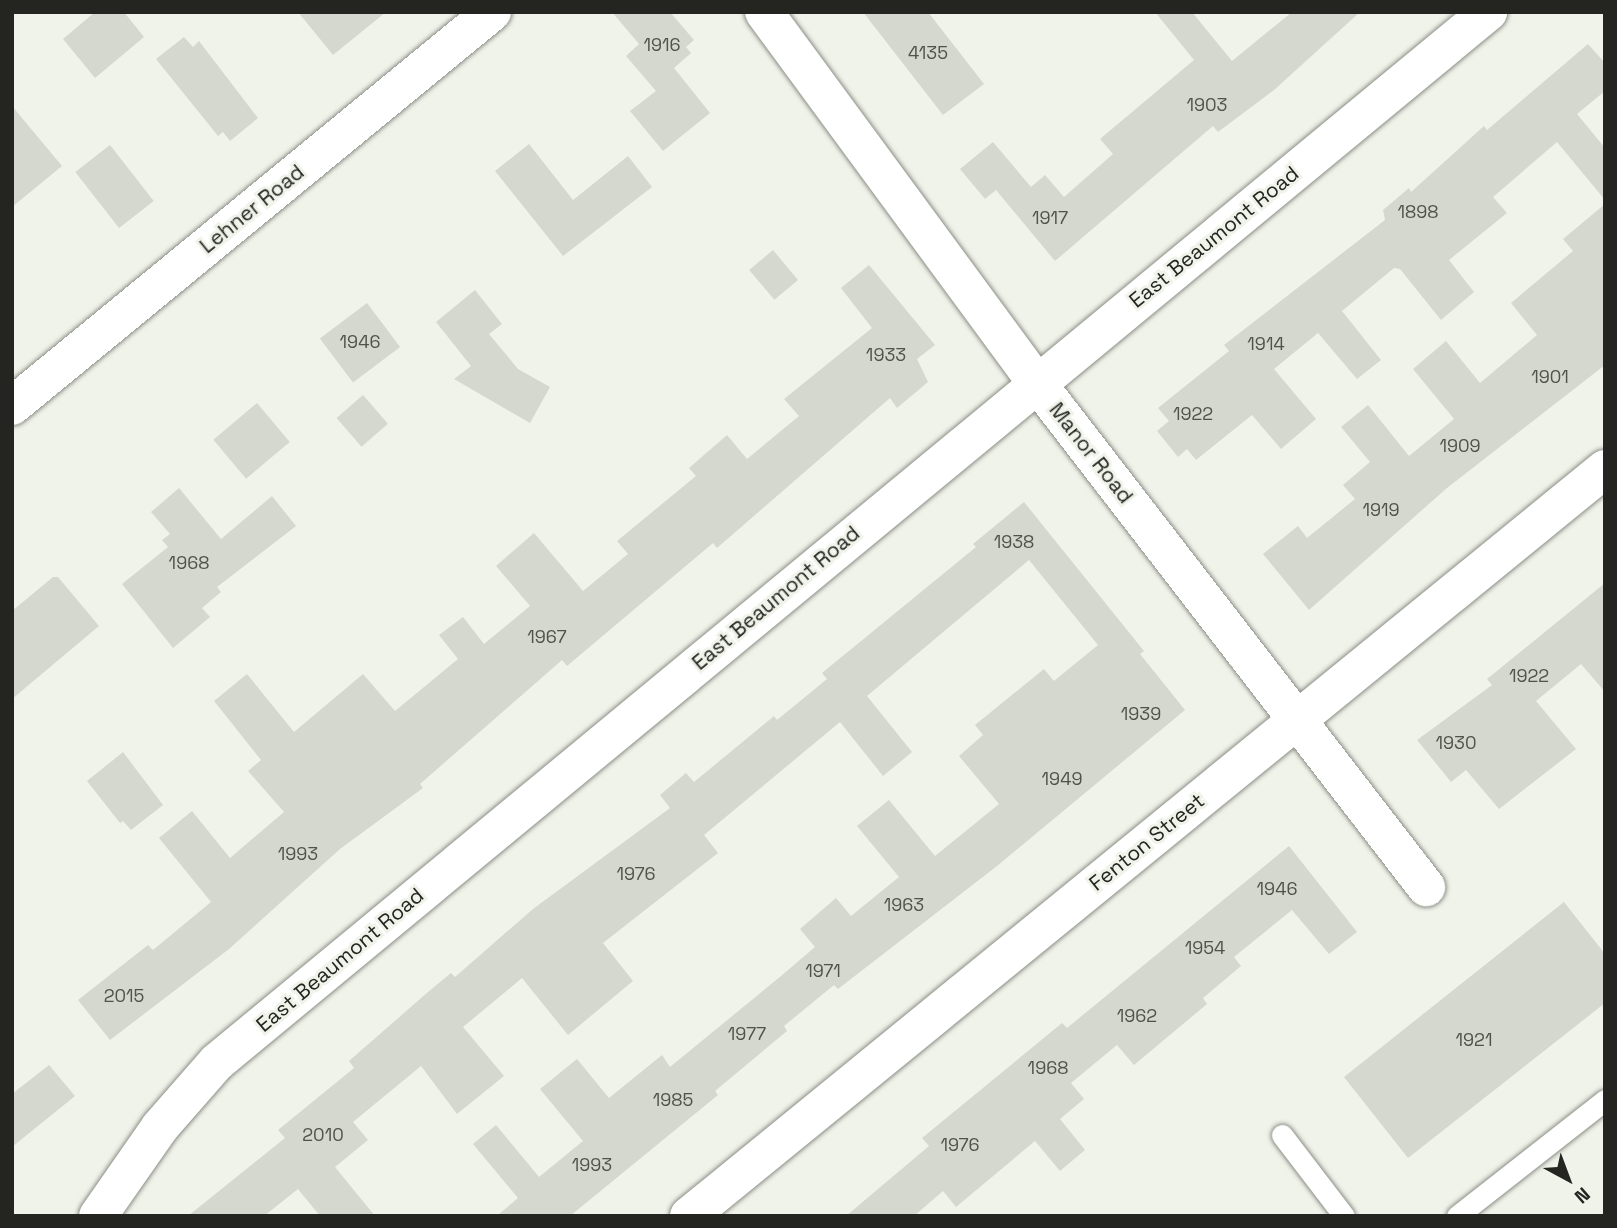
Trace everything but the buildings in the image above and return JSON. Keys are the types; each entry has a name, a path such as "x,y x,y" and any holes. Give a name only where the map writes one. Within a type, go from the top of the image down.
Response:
{"street":[{"name":"Lehner Road","path":"12,406 492,12"},
{"name":"Manor Road","path":"764,12 1037,383 1426,887"},
{"name":"East Beaumont Road","path":"98,1216 160,1127 217,1062 1488,12"},
{"name":"Fenton Street","path":"689,1216 1605,469"}],"lane":[{"path":"1457,1216 1605,1100"},
{"path":"1282,1135 1344,1216"}]}
